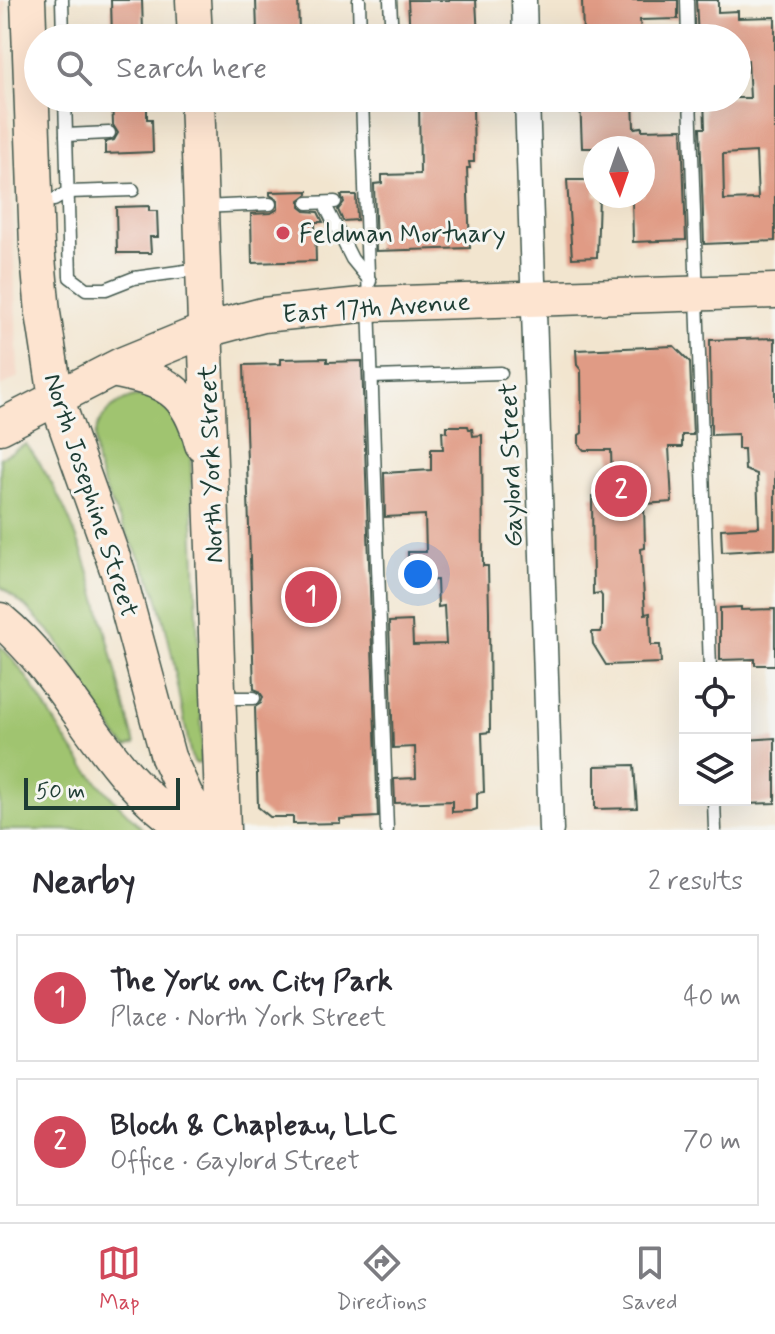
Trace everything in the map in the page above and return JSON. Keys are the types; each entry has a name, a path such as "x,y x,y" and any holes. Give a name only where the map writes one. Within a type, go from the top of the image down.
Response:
{"main road":[{"name":"North Josephine Street","path":"28,0 29,24"},
{"path":"193,0 194,24"},
{"name":"North Josephine Street","path":"32,112 41,301 56,398 123,586 168,757 186,796 210,830"},
{"name":"North York Street","path":"198,112 223,830"},
{"name":"East 17th Avenue","path":"0,427 112,370 206,330 370,292 533,299 775,291"},
{"path":"112,370 152,378 180,396 198,429 211,488"},
{"path":"0,620 39,659 120,768 152,801 190,830"}],"street":[{"path":"524,0 525,24"},
{"name":"Gaylord Street","path":"527,112 551,830"}],"lane":[{"path":"62,0 63,24"},
{"path":"359,0 360,24"},
{"path":"390,0 391,24"},
{"path":"687,0 688,24"},
{"path":"65,112 70,277 86,289 106,289 134,278 203,269"},
{"path":"363,112 373,377 378,691 387,830"},
{"path":"690,112 710,662"},
{"path":"66,135 109,133"},
{"path":"35,199 54,200 68,192 133,190"},
{"path":"308,203 329,202 352,259 370,292"},
{"path":"201,207 270,204"},
{"path":"373,377 501,373"},
{"path":"219,698 254,698"},
{"path":"714,806 715,830"}],"shaded area":[{"path":"0,0 5,0 18,377 0,387"}],"green space":[{"path":"134,397 154,397 170,403 190,444 202,740 200,763 195,763 191,756 172,654 156,593 109,498 96,458 95,439 99,424 113,407"},
{"path":"26,444 48,477 81,550 135,744 126,747 117,737 55,637 0,586 0,458"},
{"path":"0,646 23,672 85,767 144,830 0,830"}],"building":[{"path":"111,0 142,0 143,24 112,24"},
{"path":"256,0 298,0 299,24 257,24"},
{"path":"408,0 476,0 477,24 409,24"},
{"path":"582,0 678,0 678,19 640,20 640,24 583,24"},
{"path":"696,0 718,0 718,12 738,11 738,18 775,17 775,241 704,244 700,128 705,128 704,112 751,112 751,24 697,24","holes":["756,152 758,199 724,200 723,154"]},
{"path":"113,112 147,112 147,119 152,119 153,152 105,154 105,142 114,140 118,133 113,125"},
{"path":"419,112 473,112 474,162 469,162 470,168 467,168 470,248 376,251 374,184 382,183 382,175 420,174"},
{"path":"581,112 633,112 634,128 682,129 686,240 633,242 632,208 655,208 655,136 583,136 583,148"},
{"path":"567,180 583,180 583,208 599,208 597,257 572,258"},
{"name":"Feldman Mortuary","path":"308,191 300,200 300,207 305,211 318,212 323,222 315,222 316,261 252,263 251,214 271,213 278,209 278,200 270,192"},
{"path":"341,195 356,195 357,220 343,221 338,210 344,202"},
{"path":"149,206 149,211 157,211 158,237 150,237 151,253 117,253 116,207"},
{"path":"775,338 775,549 722,552 721,529 759,527 757,474 745,470 744,449 738,449 738,434 711,435 710,340"},
{"path":"674,346 690,362 693,435 682,435 682,447 669,447 672,502 644,504 645,548 641,549 645,614 650,613 651,645 660,645 661,663 606,665 593,644 592,632 601,632 602,629 602,596 600,593 593,594 592,496 599,496 598,482 612,481 611,450 584,450 579,445 579,435 582,433 581,370 577,365 576,350"},
{"path":"327,358 327,362 362,361 378,817 340,819 340,823 293,824 293,817 270,817 258,807 255,707 263,697 254,689 244,365 281,364 281,359"},
{"path":"447,426 468,426 473,436 482,435 483,566 488,566 489,613 490,732 482,733 484,792 477,793 477,809 452,812 452,801 395,803 394,779 416,778 415,747 393,748 389,622 412,621 413,645 446,644 444,606 438,607 437,580 409,581 408,552 426,552 425,515 385,517 384,473 431,470 431,449 443,449 442,431 447,432"},
{"path":"741,607 741,610 775,609 775,665 755,665 755,659 720,660 720,608"},
{"path":"775,738 775,803 751,804 751,740"},
{"path":"634,765 637,808 595,809 595,766"}],"place":[{"name":"Feldman Mortuary","path":"283,233"},
{"name":"Bloch & Chapleau, LLC","path":"621,491"},
{"name":"The York on City Park","path":"311,597"}]}
